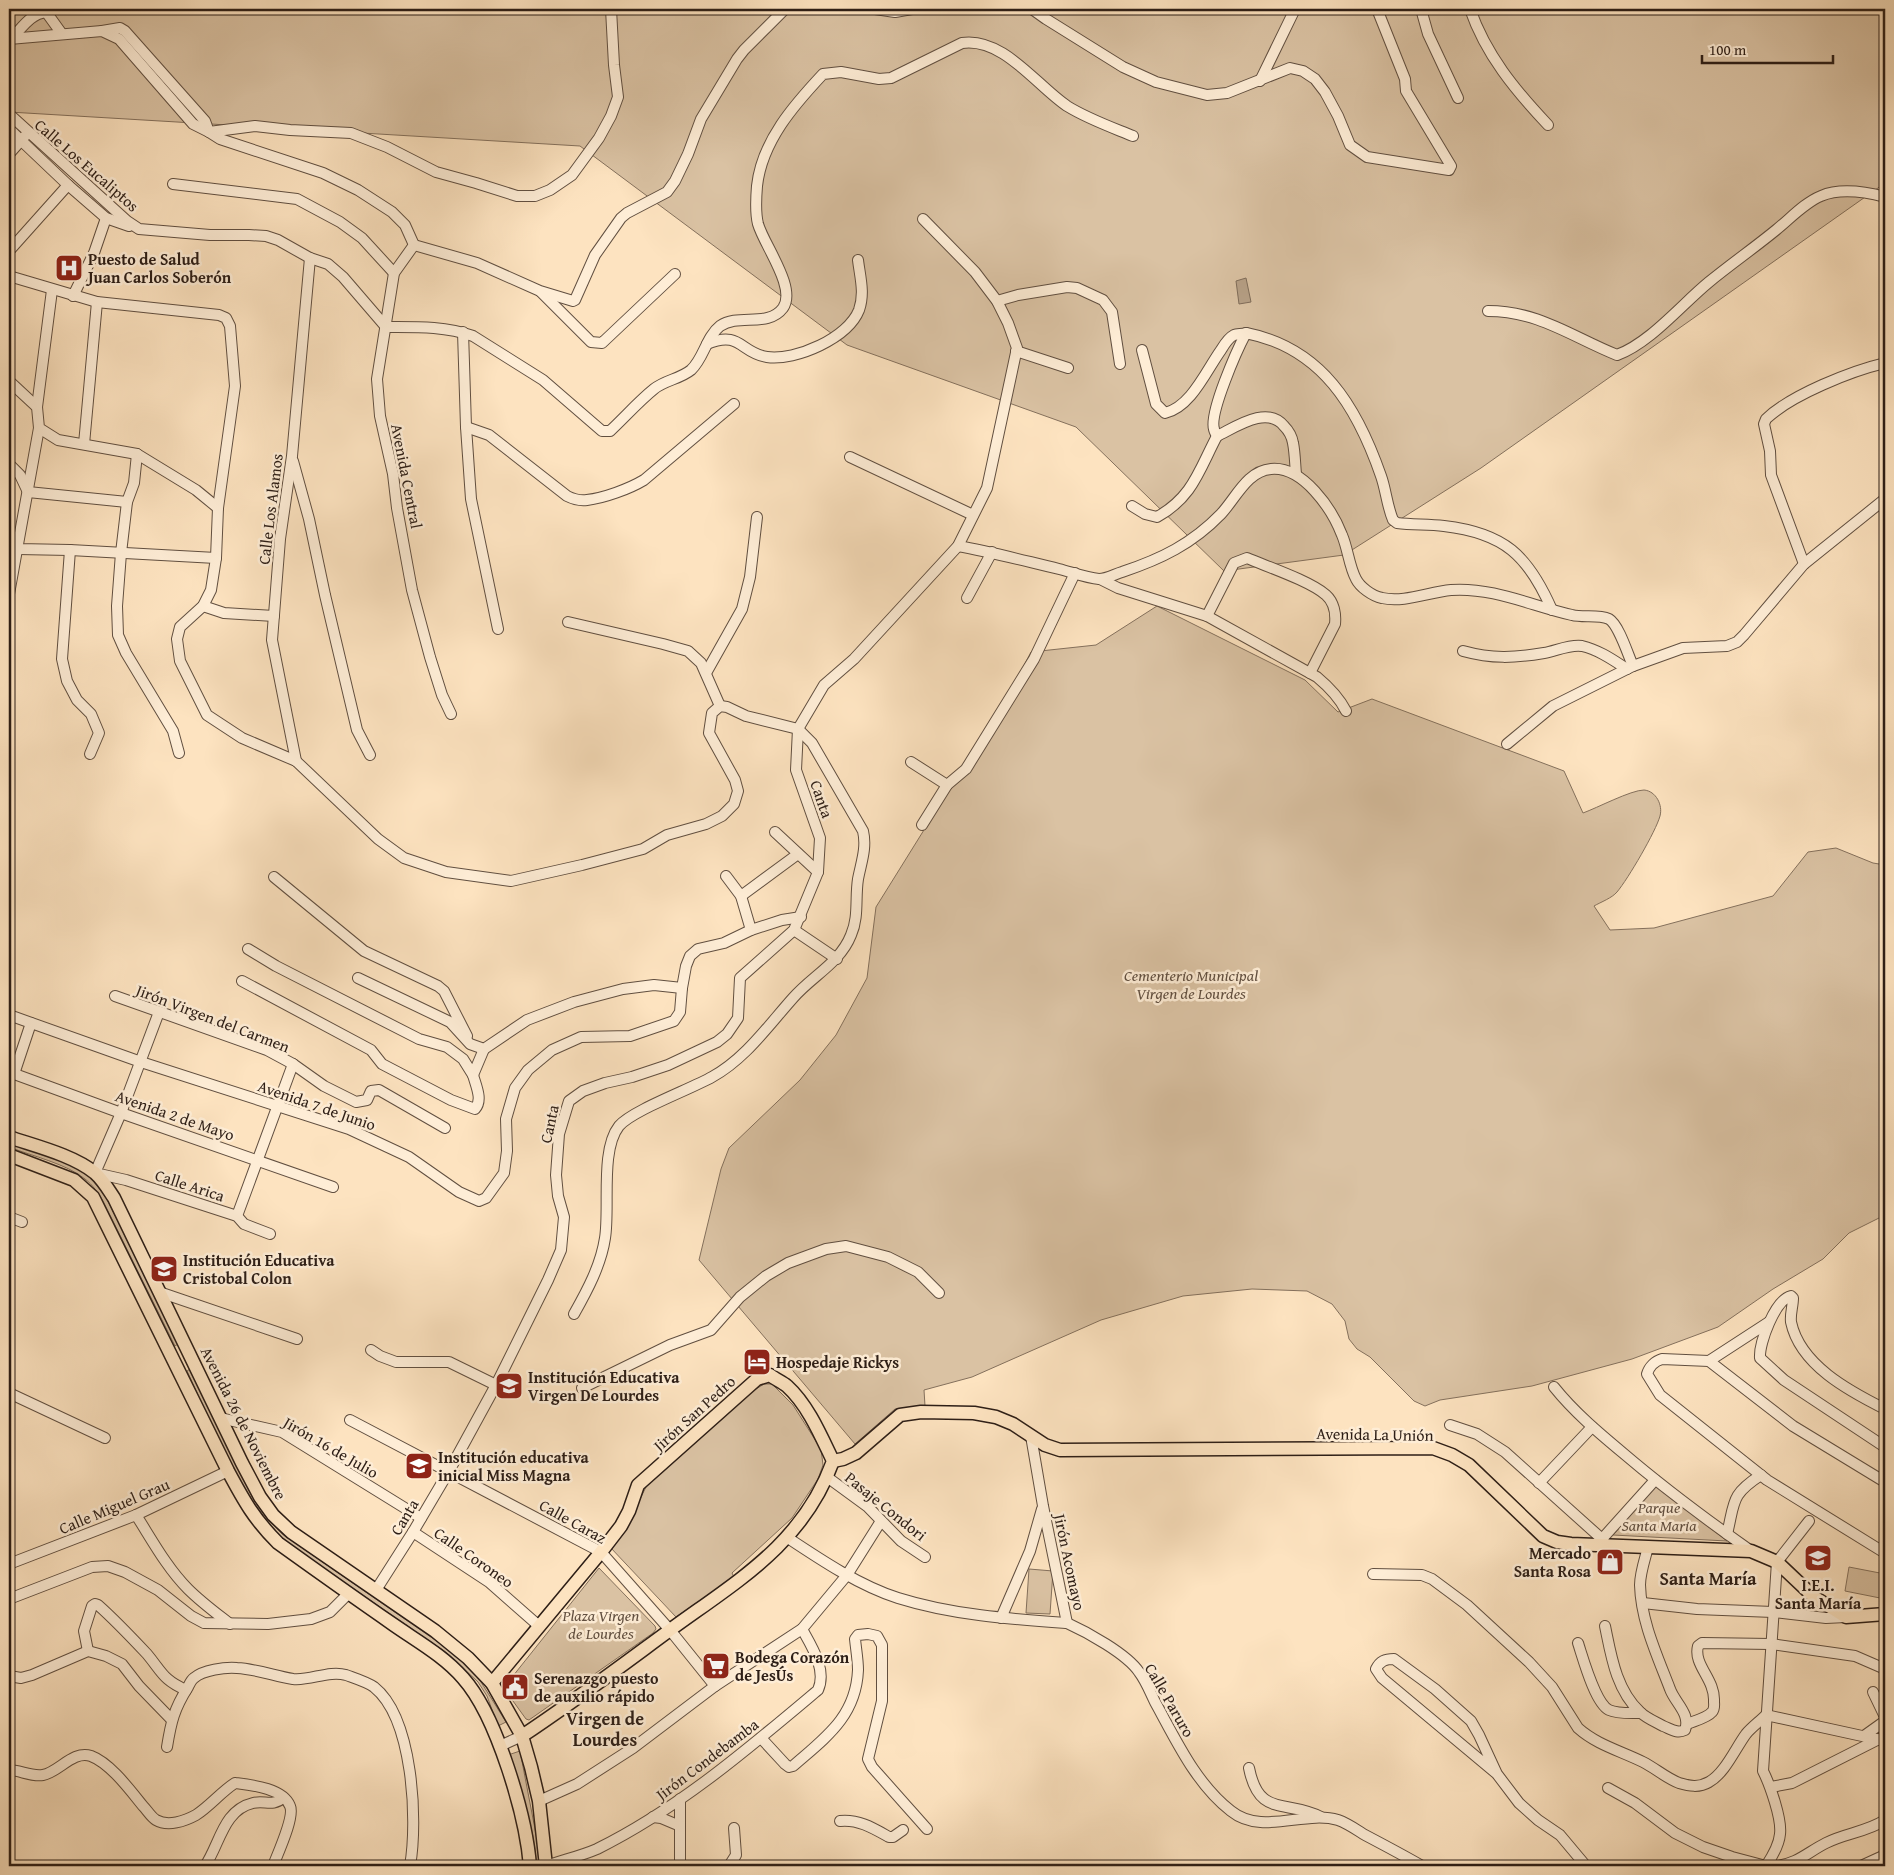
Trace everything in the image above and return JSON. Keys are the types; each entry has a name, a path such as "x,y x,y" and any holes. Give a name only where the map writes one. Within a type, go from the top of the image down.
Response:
{"main road":[{"name":"Avenida 26 de Noviembre","path":"9,1137 81,1164 95,1173 105,1184 114,1198 242,1463 260,1497 273,1515 291,1532 455,1647 492,1683 522,1736 539,1801 546,1866"},
{"name":"Avenida 26 de Noviembre","path":"9,1155 74,1180 93,1197 228,1471 247,1507 259,1524 278,1543 455,1669 478,1698 488,1716 500,1746 525,1831 530,1866"},
{"path":"174,1360 190,1354"},
{"name":"Jirón San Pedro","path":"492,1683 621,1526 629,1511 638,1485 757,1379 770,1375 786,1386 802,1405 833,1461"},
{"name":"Avenida La Unión","path":"833,1461 844,1459 856,1453 900,1415 921,1412 974,1413 996,1417 1013,1424 1044,1445 1060,1450 1433,1448 1452,1455 1469,1465 1543,1536 1557,1542 1571,1544 1604,1542 1648,1547 1751,1551 1777,1562 1814,1597 1846,1617"},
{"path":"522,1736 621,1668 670,1630 748,1575 788,1538 818,1496 833,1461"},
{"path":"1846,1617 1885,1614"}],"street":[{"path":"209,132 254,126 350,133 387,147 436,172 517,196 535,196 550,190 572,175 599,138 611,116 618,97 611,9"},
{"path":"10,39 102,31 119,39 193,124 220,139 323,173 358,190 392,212 405,225 414,245 476,263 540,291 573,301 577,298 596,255 620,218 667,192 675,181 688,154 701,119 737,59 786,9"},
{"path":"875,9 895,12 912,9"},
{"path":"1032,9 1123,67 1156,82 1207,95 1227,93 1290,68 1303,71 1315,79 1325,92 1338,116 1346,140 1357,152 1367,157 1450,169 1451,166 1406,91 1405,79 1377,9"},
{"path":"1260,81 1294,9"},
{"path":"1421,9 1428,34 1458,98"},
{"path":"1470,9 1489,53 1521,96 1548,125"},
{"path":"10,39 31,17 46,10 62,34"},
{"path":"386,327 426,327 463,332 474,336 544,380 602,431 610,431 654,389 691,369 719,327 730,321 771,318 783,308 788,298 785,285 758,223 758,184 765,156 777,130 788,114 823,74 841,72 879,79 891,78 962,43 971,41 1000,51 1066,105 1087,118 1133,136"},
{"name":"Calle Los Eucaliptos","path":"9,114 25,137 139,229 210,236 266,236 278,240 310,258 328,264 343,277 386,327"},
{"path":"9,128 25,137 68,185 106,218 139,229"},
{"path":"9,154 25,137"},
{"path":"173,184 297,199 340,222 362,238 394,274"},
{"path":"9,251 68,185"},
{"path":"1488,311 1500,311 1535,318 1617,355 1630,350 1668,320 1709,282 1808,203 1822,196 1834,193 1871,193 1885,197"},
{"path":"73,296 94,253 106,218"},
{"path":"798,729 824,685 854,659 958,546 987,488 1017,348 1008,323 997,301 975,272 923,219"},
{"name":"Avenida Central","path":"414,245 394,274 377,379 380,416 393,474 397,508 412,590 430,657 442,695 451,714"},
{"name":"Calle Los Alamos","path":"296,761 272,640 280,539 292,456 310,258"},
{"path":"706,344 728,338 765,357 777,358 802,353 826,343 841,332 858,311 863,291 858,260"},
{"path":"540,291 591,342 597,344 602,343 675,274"},
{"path":"9,276 97,302 219,315 226,318 230,326 235,386 218,508 216,558 211,590 203,606 180,627 177,640 180,661 207,715 242,738 296,761 378,839 404,858 446,872 511,880 582,865 643,849 667,835 706,824 722,816 734,804 738,791 736,780 709,733 712,713 720,706 727,707 746,716 798,729 812,743 863,831 865,840 858,880 856,919 851,936 837,958 793,998 784,1010 733,1063 713,1077 639,1113 620,1125 615,1133 610,1149 606,1180 608,1218 605,1240 589,1287 574,1314"},
{"path":"997,301 1018,295 1067,287 1077,288 1103,300 1112,312 1120,364"},
{"path":"9,594 13,546 28,492 39,428 38,407 52,290"},
{"path":"84,444 97,302"},
{"path":"463,332 466,427 471,499 498,629"},
{"path":"1142,350 1156,404 1165,413 1175,411 1192,395 1207,368 1234,335 1246,333 1266,337 1282,344 1310,361 1339,390 1359,423 1381,475 1389,512 1393,520 1397,523 1442,525 1474,531 1499,541 1520,556 1532,569 1552,610"},
{"path":"1217,436 1213,424 1216,411 1236,351 1246,333"},
{"path":"1016,351 1068,368"},
{"path":"1804,564 1771,475 1770,451 1764,424 1766,419 1831,380 1885,363"},
{"path":"9,381 38,407"},
{"path":"466,427 489,434 567,496 585,500 634,487 734,404"},
{"path":"1132,506 1145,514 1157,517 1168,511 1191,488 1217,436 1265,416 1274,418 1282,423 1289,431 1293,441 1296,474"},
{"path":"39,428 58,440 137,454 196,490 218,508"},
{"path":"137,454 134,483 127,502 121,553 117,606 118,635 126,653 173,731 179,753"},
{"path":"292,456 309,519 357,730 370,755"},
{"path":"850,457 973,516"},
{"path":"9,464 20,475 28,492"},
{"path":"1100,579 1150,563 1189,543 1221,514 1250,478 1258,472 1272,469 1286,470 1296,474 1324,502 1335,517 1356,579 1366,591 1381,598 1396,599 1451,590 1486,592 1574,616 1608,618 1615,624 1630,668"},
{"path":"28,492 127,502"},
{"path":"1507,744 1554,706 1630,668 1682,648 1727,646 1737,642 1804,564 1885,499"},
{"path":"706,673 742,609 750,577 757,516"},
{"path":"13,546 216,558"},
{"path":"958,546 992,552 1100,579 1118,588 1207,616 1310,673 1330,687 1346,711"},
{"path":"70,550 62,659 67,681 77,700 95,720 98,733 90,754"},
{"path":"967,598 992,552"},
{"path":"1207,616 1234,563 1240,559 1247,558 1314,586 1328,596 1334,607 1336,617 1335,624 1310,673"},
{"path":"922,825 947,785 966,769 1034,659 1075,573"},
{"path":"203,606 224,613 274,616"},
{"path":"568,622 688,651 701,663 720,706"},
{"path":"1463,651 1496,658 1543,653 1581,646 1605,655 1630,668"},
{"name":"Canta","path":"376,1590 449,1471 496,1385 561,1250 564,1217 558,1196 556,1175 559,1134 569,1101 583,1091 604,1082 632,1077 668,1064 722,1038 738,1018 740,978 794,930 818,872 820,838 796,770 798,729"},
{"path":"911,762 947,785"},
{"path":"775,832 818,872"},
{"path":"742,896 798,854"},
{"path":"726,876 742,896 751,930"},
{"path":"274,878 364,951 438,986 444,991 463,1025 470,1044"},
{"name":"Avenida 7 de Junio","path":"9,1014 141,1062 349,1129 409,1156 459,1192 479,1201 486,1198 504,1173 507,1151 506,1119 516,1088 528,1070 552,1050 581,1037 630,1036 674,1021 680,1012 686,966 690,956 698,949 724,943 751,930 782,920 800,917"},
{"path":"794,930 837,958"},
{"path":"242,981 371,1050 382,1064 451,1100 475,1109 478,1105 479,1099 473,1075 463,1059 447,1047 419,1039 248,950"},
{"path":"358,978 450,1022 470,1044 484,1049"},
{"path":"473,1075 484,1049 528,1020 574,1002 631,988 654,985 682,988"},
{"name":"Jirón Virgen del Carmen","path":"115,996 267,1050 293,1064 324,1086 356,1102 368,1100 371,1091 379,1090 446,1128"},
{"path":"95,1173 121,1113 159,1012"},
{"path":"11,1073 31,1023"},
{"path":"237,1216 293,1064"},
{"name":"Avenida 2 de Mayo","path":"11,1073 333,1187"},
{"name":"Calle Arica","path":"95,1173 126,1180 237,1216 244,1224 270,1234"},
{"path":"9,1217 22,1222"},
{"path":"582,1388 670,1345 711,1330 740,1297 766,1276 788,1263 826,1249 846,1246 888,1258 918,1272 939,1293"},
{"path":"159,1292 297,1338"},
{"path":"1885,1409 1857,1395 1821,1369 1804,1350 1796,1337 1791,1319 1794,1298 1790,1296 1784,1299 1770,1322 1760,1350 1760,1358 1784,1380 1885,1447"},
{"path":"1770,1322 1709,1361 1662,1359 1656,1361 1647,1374 1660,1395 1761,1475 1885,1553"},
{"path":"372,1350 380,1356 396,1362 449,1362 496,1385"},
{"path":"1709,1361 1792,1426 1885,1482"},
{"path":"1554,1387 1563,1399 1592,1427 1654,1480 1751,1551"},
{"path":"9,1393 105,1438"},
{"name":"Jirón 16 de Julio","path":"220,1418 282,1432 421,1518"},
{"name":"Calle Caraz","path":"350,1420 601,1552 670,1630 715,1686"},
{"path":"1450,1426 1477,1434 1505,1452 1604,1542 1654,1480"},
{"path":"1540,1483 1592,1427"},
{"name":"Jirón Acomayo","path":"1031,1436 1067,1623"},
{"name":"Calle Miguel Grau","path":"9,1564 136,1515 228,1471"},
{"path":"1727,1534 1734,1501 1738,1493 1761,1475"},
{"name":"Pasaje Condori","path":"827,1477 868,1507 902,1541 925,1557"},
{"name":"Jirón Acomayo","path":"1001,1618 1030,1551 1043,1506"},
{"path":"136,1515 159,1552 187,1587 230,1624"},
{"path":"539,1801 577,1784 633,1748 715,1686 802,1629 848,1575 881,1521"},
{"path":"1608,1788 1635,1803 1675,1833 1703,1847 1732,1858 1766,1866 1774,1853 1780,1834 1771,1787 1763,1771 1777,1562 1809,1521"},
{"name":"Calle Coroneo","path":"413,1532 489,1582 539,1626"},
{"name":"Calle Paruro","path":"788,1538 848,1575 896,1598 922,1605 1001,1618 1067,1623 1079,1629 1127,1659 1139,1672 1181,1750 1210,1791 1231,1812 1244,1819 1255,1821 1283,1822 1322,1817 1340,1821 1422,1866"},
{"path":"1605,1626 1618,1678 1632,1704 1641,1713 1680,1732 1685,1730 1687,1724 1686,1717 1672,1696 1645,1619 1640,1583 1648,1547"},
{"path":"9,1599 92,1567 108,1566 125,1572 158,1590 190,1616 204,1623 268,1624 311,1619 330,1612 348,1593"},
{"path":"1373,1574 1422,1575 1432,1579 1467,1605 1529,1662 1552,1687 1578,1728 1584,1733 1601,1744 1642,1762 1678,1782 1693,1786 1711,1781 1731,1758 1747,1734 1766,1716"},
{"path":"1643,1603 1697,1609 1773,1612 1826,1618 1846,1617"},
{"path":"88,1651 84,1631 92,1606 95,1604 120,1625 148,1655 160,1674 172,1684 186,1690"},
{"name":"Jirón Condebamba","path":"546,1866 596,1849 653,1817 761,1738 818,1690 822,1683 821,1671 802,1629"},
{"path":"761,1738 788,1767 793,1766 832,1732 845,1716 855,1694 858,1669 855,1639 858,1635 868,1634 877,1636 882,1645 882,1701 868,1759 872,1767 927,1829"},
{"path":"1578,1643 1598,1696 1604,1706 1610,1711 1641,1713"},
{"path":"1687,1724 1710,1714 1714,1708 1712,1683 1698,1661 1697,1654 1702,1643 1771,1644 1855,1656 1885,1669"},
{"path":"9,1676 21,1678 32,1675 88,1651 106,1656 122,1664 139,1686 171,1719"},
{"path":"1497,1774 1382,1678 1376,1668 1378,1664 1387,1659 1394,1659 1435,1689 1464,1715 1479,1735 1497,1774 1519,1803 1538,1820 1560,1835 1586,1866"},
{"path":"167,1748 171,1719 186,1690 193,1678 209,1671 237,1668 296,1679 344,1674 373,1686 393,1710 411,1776 414,1816 413,1848 410,1866"},
{"path":"1873,1692 1885,1717"},
{"path":"1766,1716 1882,1740"},
{"path":"1864,1736 1885,1721"},
{"path":"500,1746 522,1736"},
{"path":"1771,1787 1792,1783 1882,1740"},
{"path":"9,1770 32,1775 43,1775 56,1770 78,1755 92,1756 115,1773 155,1820 166,1823 182,1822 197,1814 235,1783 256,1785 271,1790 283,1798 291,1807 291,1816 273,1866"},
{"path":"1249,1768 1252,1784 1259,1796 1270,1804 1299,1808 1322,1817"},
{"path":"205,1866 226,1824 234,1813 242,1807 255,1802 274,1804 283,1798"},
{"path":"680,1799 680,1866"},
{"path":"653,1817 661,1818 680,1826"},
{"path":"840,1821 851,1820 889,1837 893,1837 903,1830"},
{"path":"1776,1866 1789,1865 1827,1842 1876,1826 1885,1820"},
{"path":"729,1866 736,1855 734,1828"},
{"path":"1861,1866 1885,1855"}],"green space":[{"path":"9,9 1885,9 1885,183 1481,468 1344,555 1224,571 1076,427 847,345 580,146 9,112"},
{"name":"Cementerio Municipal Virgen de Lourdes","path":"1157,606 1305,680 1338,712 1372,699 1564,771 1583,813 1631,793 1644,790 1652,793 1658,799 1661,812 1653,832 1622,886 1609,898 1594,906 1610,930 1654,928 1773,896 1808,852 1836,848 1873,863 1885,865 1885,1215 1849,1233 1823,1259 1773,1289 1718,1327 1632,1359 1532,1386 1440,1400 1425,1406 1414,1401 1370,1357 1357,1349 1349,1339 1345,1321 1332,1304 1307,1291 1252,1289 1183,1296 1101,1320 972,1377 924,1390 925,1406 895,1409 855,1444 699,1260 721,1169 729,1148 800,1080 836,1035 867,978 876,907 1013,687 1031,652 1096,645"},
{"path":"9,1142 76,1167 96,1184 107,1199 178,1344 175,1346 103,1201 93,1186 69,1169 9,1147"},
{"path":"190,1369 268,1519 282,1534 451,1651 469,1667 481,1682 506,1722 498,1726 487,1696 478,1682 447,1653 278,1537 250,1499 227,1457 187,1371"},
{"path":"764,1384 772,1384 793,1405 821,1449 823,1465 818,1479 792,1518 732,1573 734,1577 676,1617 610,1547 621,1537 646,1487 659,1472 745,1396"},
{"name":"Parque Santa Maria","path":"1656,1486 1727,1541 1613,1535"},
{"path":"1849,1567 1885,1574 1885,1599 1845,1591"},
{"name":"Plaza Virgen de Lourdes","path":"599,1568 656,1629 653,1633 529,1720 526,1719 505,1690 505,1686"},
{"path":"1029,1569 1053,1571 1050,1614 1026,1613"},
{"path":"520,1751 539,1850 540,1866 536,1866 530,1824 508,1755"}],"shaded area":[{"path":"1246,278 1251,302 1239,304 1236,281"}],"place":[{"name":"Puesto de Salud Juan Carlos Soberón","path":"69,268"},
{"name":"Institución Educativa Cristobal Colon","path":"164,1269"},
{"name":"Hospedaje Rickys","path":"757,1362"},
{"name":"Institución Educativa Virgen De Lourdes","path":"509,1386"},
{"name":"Institución educativa inicial Miss Magna","path":"419,1466"},
{"name":"I.E.I. Santa María","path":"1818,1558"},
{"name":"Mercado Santa Rosa","path":"1610,1562"},
{"name":"Bodega Corazón de JesÚs","path":"716,1666"},
{"name":"Serenazgo puesto de auxilio rápido","path":"515,1687"}],"district":[{"name":"Santa María","path":"1708,1578"},
{"name":"Virgen de Lourdes","path":"605,1728"}]}
